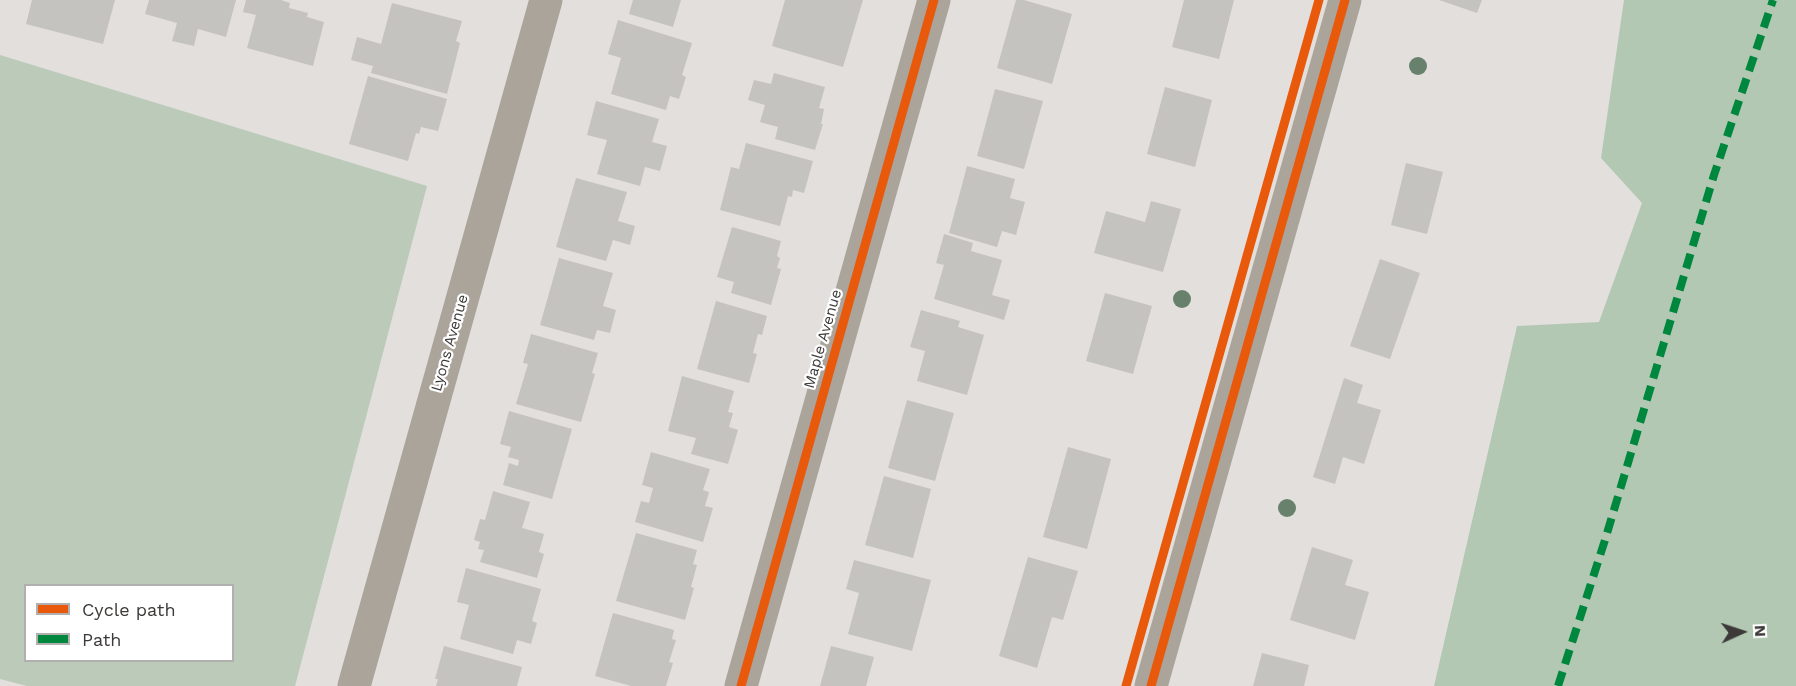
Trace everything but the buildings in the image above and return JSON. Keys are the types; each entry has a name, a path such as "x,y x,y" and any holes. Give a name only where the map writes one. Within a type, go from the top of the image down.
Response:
{"street":[{"name":"Lyons Avenue","path":"354,686 546,0"},
{"name":"Maple Avenue","path":"741,686 934,0"},
{"path":"1151,686 1345,0"}],"green space":[{"path":"1624,0 1796,0 1796,686 1434,686 1517,326 1599,322 1642,203 1601,158"},
{"path":"0,55 427,186 295,686 27,686 0,679"}],"marked path":[{"path":"1558,686 1605,540 1714,175 1773,0"}],"cycle path":[{"path":"741,686 934,0"},
{"path":"1126,686 1319,0"},
{"path":"1151,686 1345,0"}]}
